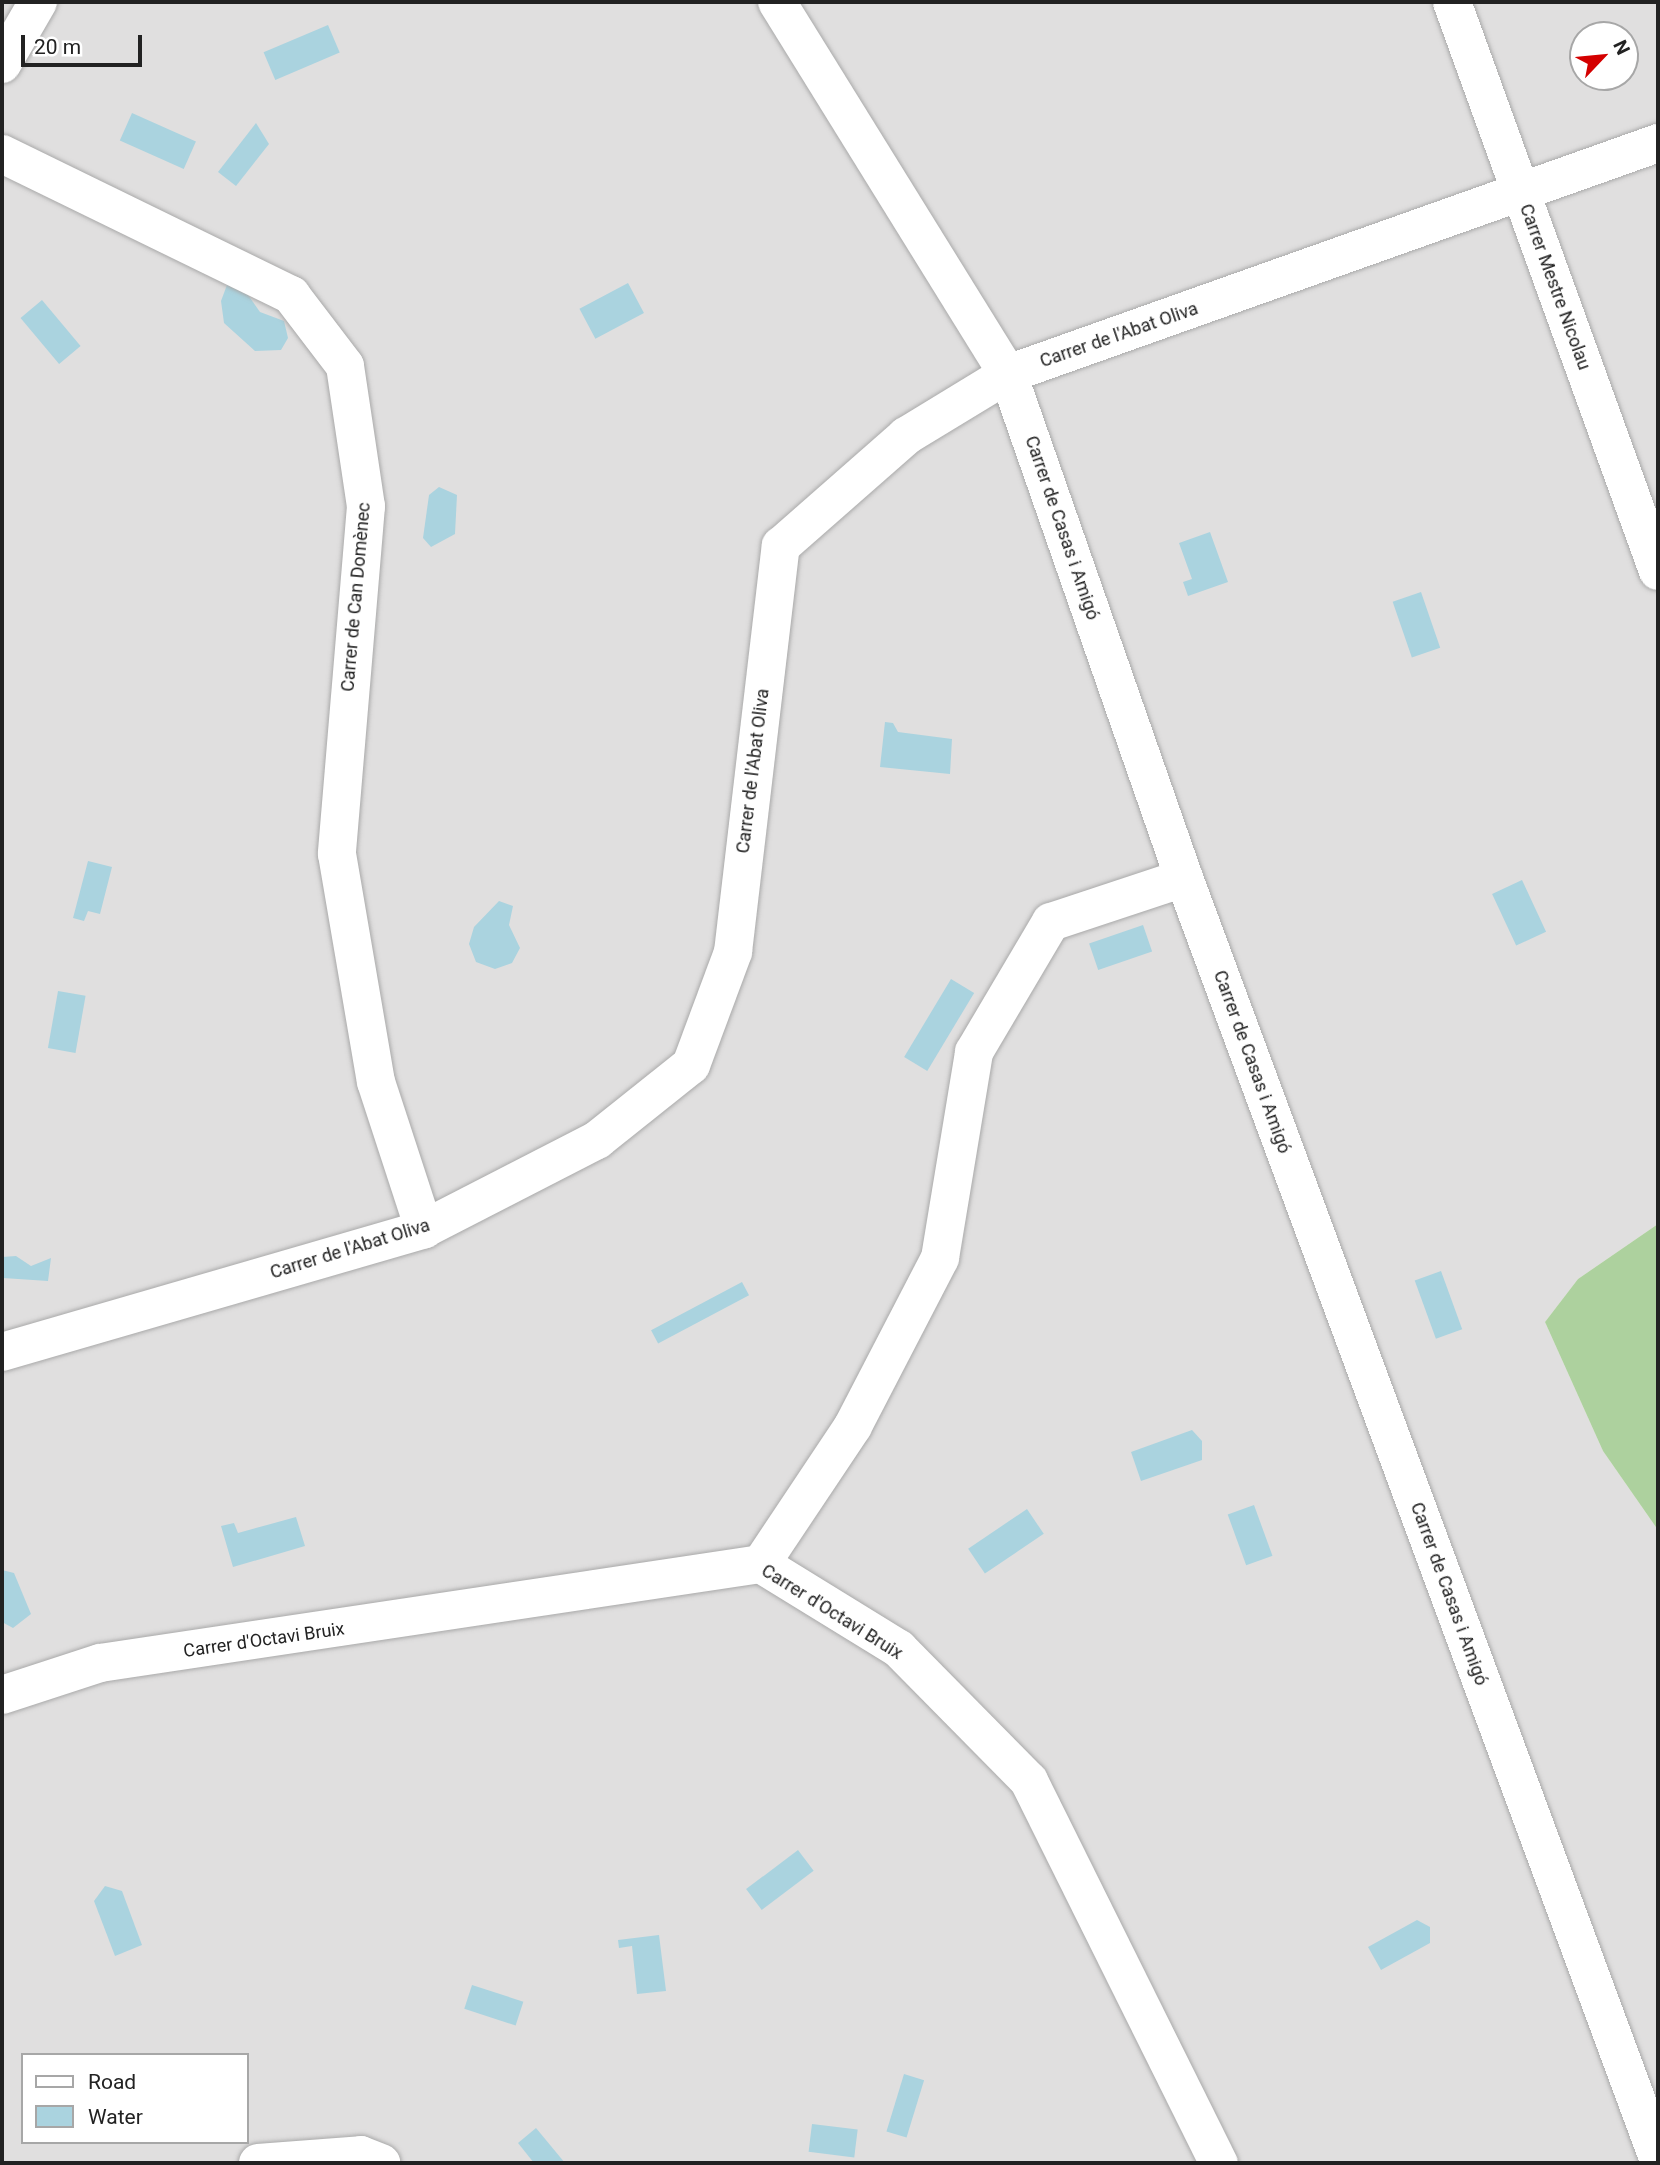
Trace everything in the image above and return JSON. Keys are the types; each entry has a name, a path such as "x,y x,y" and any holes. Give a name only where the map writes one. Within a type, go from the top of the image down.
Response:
{"street":[{"path":"2,64 38,2"},
{"name":"Carrer de Casas i Amigó","path":"777,2 1008,374 1184,878 1658,2158"},
{"name":"Carrer Mestre Nicolau","path":"1452,2 1658,571"},
{"name":"Carrer de l'Abat Oliva","path":"2,1352 424,1229 597,1140 691,1065 733,952 781,546 906,436 1008,374 1521,194 1658,143"},
{"name":"Carrer de Can Domènec","path":"2,154 291,295 345,366 366,506 337,854 376,1082 424,1229"},
{"path":"761,1564 853,1426 940,1258 974,1052 1052,922 1184,878"},
{"name":"Carrer d'Octavi Bruix","path":"2,1695 100,1663 761,1564 899,1649 1029,1781 1219,2163"},
{"path":"258,2163 361,2155 381,2163"}],"shaded area":[{"path":"2,2 1658,2 1658,1224 1578,1279 1545,1322 1603,1451 1658,1530 1658,2163 2,2163"}],"green space":[{"path":"1658,1224 1658,1530 1603,1451 1545,1322 1578,1279"}],"water":[{"path":"328,25 340,53 275,80 264,52"},
{"path":"132,113 196,141 184,169 120,140"},
{"path":"256,123 269,144 236,186 218,172"},
{"path":"628,283 644,313 595,339 579,309"},
{"path":"227,285 248,295 260,312 284,321 288,338 281,350 255,351 224,323 221,301"},
{"path":"42,300 81,346 59,364 21,318"},
{"path":"439,487 457,495 455,534 431,547 423,538 429,495"},
{"path":"1210,532 1228,582 1188,596 1183,582 1192,579 1179,543"},
{"path":"1421,592 1440,648 1412,658 1393,602"},
{"path":"885,722 893,723 898,732 952,739 950,774 880,767"},
{"path":"88,861 112,867 100,914 88,911 84,921 73,918"},
{"path":"1522,880 1546,932 1516,946 1492,894"},
{"path":"499,901 513,906 509,925 520,948 512,963 495,969 476,962 469,944 474,927"},
{"path":"1143,925 1152,951 1098,970 1089,944"},
{"path":"951,979 974,993 927,1071 904,1057"},
{"path":"58,991 86,996 76,1053 48,1048"},
{"path":"16,1256 31,1266 51,1258 48,1281 3,1278 2,1257"},
{"path":"1441,1271 1462,1329 1436,1339 1415,1281"},
{"path":"742,1282 749,1295 658,1344 651,1330"},
{"path":"1192,1430 1202,1441 1202,1460 1141,1481 1131,1452"},
{"path":"1254,1505 1272,1556 1246,1565 1228,1515"},
{"path":"1027,1509 1044,1534 985,1574 968,1549"},
{"path":"296,1517 305,1546 233,1567 221,1526 234,1523 238,1533"},
{"path":"2,1570 14,1573 31,1614 13,1628 2,1622"},
{"path":"798,1850 814,1871 762,1910 746,1889"},
{"path":"105,1886 122,1891 142,1945 115,1956 94,1901"},
{"path":"1417,1920 1430,1927 1430,1943 1381,1970 1368,1947"},
{"path":"659,1935 666,1991 637,1994 632,1946 619,1948 618,1940"},
{"path":"472,1985 523,2002 516,2025 464,2009"},
{"path":"904,2074 924,2080 907,2138 886,2131"},
{"path":"812,2124 858,2130 854,2157 809,2152"},
{"path":"536,2128 565,2163 534,2163 518,2143"}]}
